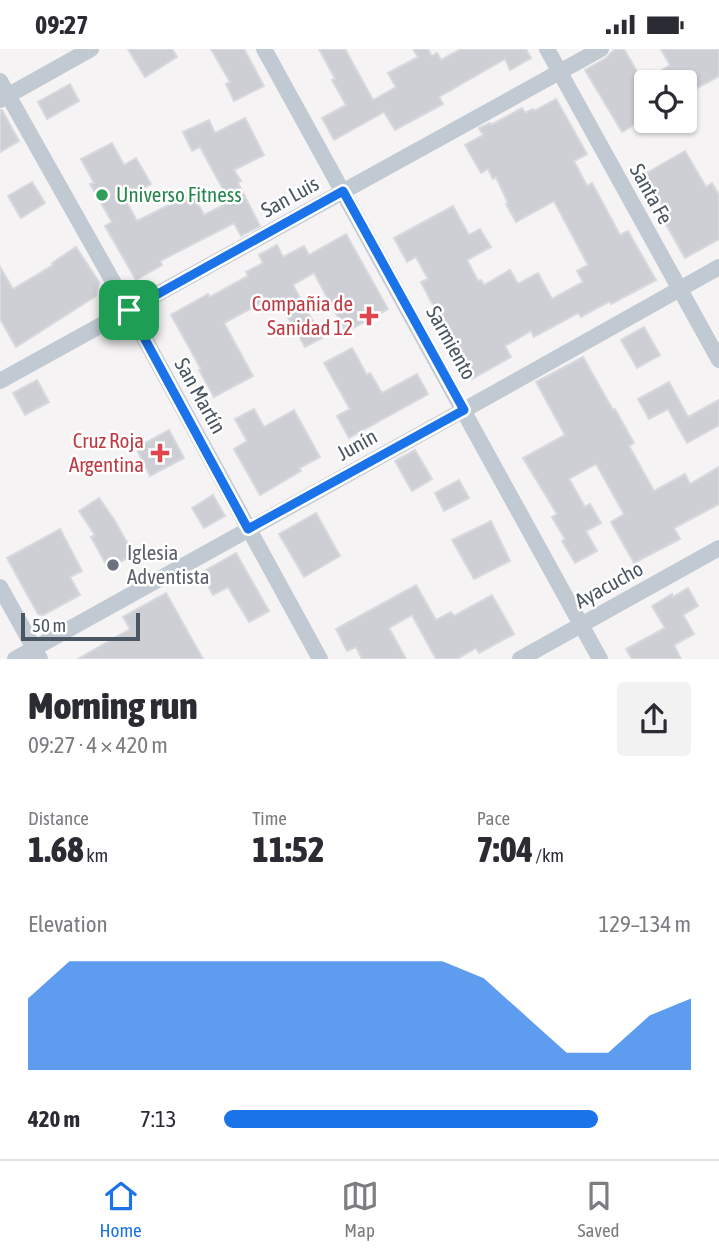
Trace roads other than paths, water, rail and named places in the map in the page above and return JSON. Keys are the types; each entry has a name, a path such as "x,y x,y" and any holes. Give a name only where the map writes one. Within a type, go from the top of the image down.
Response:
{"street":[{"path":"3,92 92,49"},
{"name":"Sarmiento","path":"264,49 600,659"},
{"name":"Santa Fe","path":"547,49 719,360"},
{"name":"San Luis","path":"0,381 601,49"},
{"name":"San Martín","path":"3,92 129,310 320,659"},
{"name":"Junín","path":"15,659 37,653 248,529 719,267"},
{"name":"Ayacucho","path":"520,659 719,548"},
{"path":"0,587 37,653"}],"place":[{"name":"Universo Fitness","path":"102,195"},
{"name":"Compañia de Sanidad 12","path":"369,316"},
{"name":"Cruz Roja Argentina","path":"160,453"},
{"name":"Iglesia Adventista","path":"113,565"}]}
